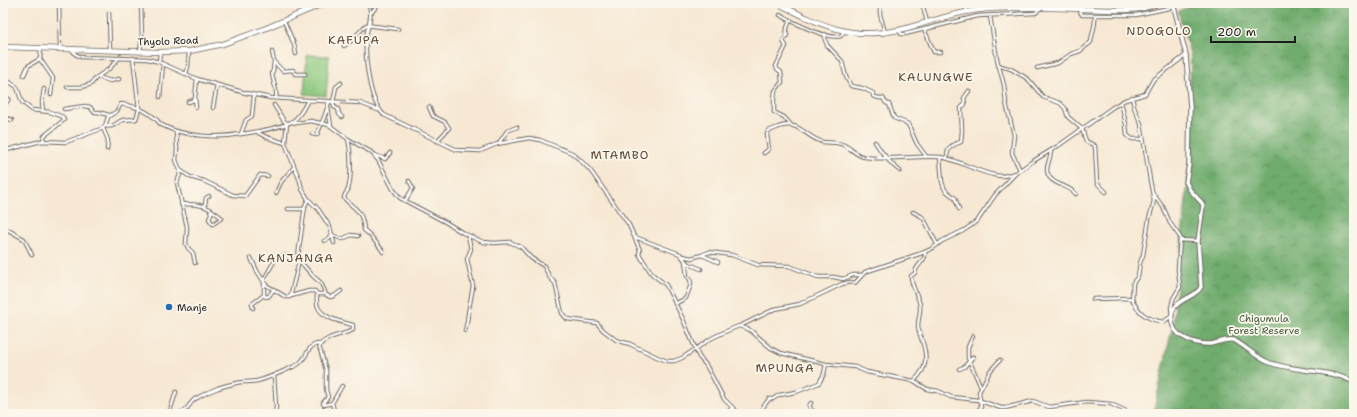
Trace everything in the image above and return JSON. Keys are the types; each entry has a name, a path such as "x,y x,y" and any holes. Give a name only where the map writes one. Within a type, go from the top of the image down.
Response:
{"highway":[{"name":"Thyolo Road","path":"3,47 140,52 189,51 204,49 223,44 284,21 325,3"},
{"path":"778,3 818,24 844,31 867,34 899,30 967,12 986,9 1011,7 1125,10 1140,9 1161,3"}],"street":[{"path":"58,3 60,49"},
{"path":"140,52 142,37 141,3"},
{"path":"368,3 372,12"},
{"path":"378,3 372,12 368,25 366,47 372,94 378,110"},
{"path":"880,3 880,14 885,32"},
{"path":"922,3 927,22"},
{"path":"965,3 967,12"},
{"path":"1079,9 1082,15 1095,16 1139,14 1173,5 1186,55 1190,107 1186,182 1190,190 1203,206 1198,241 1201,287 1177,305 1172,315 1163,322 1144,316 1137,310 1132,300 1133,283 1138,276 1149,219 1154,202 1154,195"},
{"path":"899,30 902,34 978,16 1035,13 1039,8"},
{"path":"109,13 110,51"},
{"path":"780,16 826,34 839,37 843,35 844,31"},
{"path":"990,16 992,36 1014,135 1012,152 1020,170"},
{"path":"1037,68 1058,63 1071,54 1080,51 1091,42 1092,33 1096,27 1095,16"},
{"path":"790,20 786,28 787,35 783,41 786,46 776,66 781,72 782,82 775,91 774,112 784,117 791,125 823,142 843,144 863,157 940,157 947,158 994,175 1003,176 1016,173"},
{"path":"284,21 296,54"},
{"path":"344,46 350,42 363,26 368,25 398,29"},
{"path":"924,29 934,52 942,52"},
{"path":"826,34 825,40 827,45 842,61 846,76 851,86 862,88 873,93 873,96 883,98 886,103 889,104 894,118 908,124 911,128 913,137 926,156"},
{"path":"41,48 40,59 53,78 50,95"},
{"path":"73,50 75,54 81,57 148,59 159,62 197,79 254,95 276,98 360,103 378,110 384,115 437,141 462,151 480,151 499,143 534,139 553,144 572,153 590,170 629,225 640,250 639,254 652,274 666,285 696,349 724,399 739,414"},
{"path":"186,74 189,51"},
{"path":"159,62 160,52"},
{"path":"272,52 274,62 272,80 276,88 276,98"},
{"path":"375,155 400,198 447,222 468,236 483,242 510,242 517,244 531,258 544,266 556,286 562,313 567,319 597,323 603,330 616,340 630,344 667,361 678,360 723,332 775,309 797,305 842,284 855,283 865,272 925,252 942,241 963,231 978,220 995,195 1016,173 1042,155 1051,151 1121,102 1132,97 1139,97 1145,94 1153,80 1186,55"},
{"path":"67,87 91,84 98,76 109,69 120,58"},
{"path":"3,151 35,142 66,142 104,127 117,124 122,120 136,119 138,107 133,58"},
{"path":"24,75 28,66 40,59"},
{"path":"274,62 283,71 293,70 295,74 305,74"},
{"path":"160,97 163,64"},
{"path":"998,65 1011,69 1028,79 1043,97 1060,103 1065,108 1068,116 1082,129 1086,141 1095,146 1097,183 1106,192"},
{"path":"3,73 5,80 17,87 23,102 34,111 50,112 64,119 44,136 43,141"},
{"path":"98,76 110,81 119,79"},
{"path":"196,107 195,98 197,79"},
{"path":"341,83 336,87 334,107 338,109 338,114 342,117"},
{"path":"213,108 217,85"},
{"path":"42,111 44,89"},
{"path":"947,158 947,150 952,144 961,142 961,108 965,104 964,98 969,91"},
{"path":"241,134 246,120 252,116 254,95"},
{"path":"1132,97 1136,113 1141,124 1150,184 1154,195 1163,206 1170,224 1179,234 1178,269 1180,287 1173,299 1171,308 1174,329 1178,335 1182,338 1204,344 1230,339 1234,340 1271,363 1348,378 1354,382"},
{"path":"188,102 195,98"},
{"path":"3,106 9,100"},
{"path":"292,122 301,113 308,100"},
{"path":"312,134 317,135 329,101"},
{"path":"1121,102 1127,135 1132,140 1143,139"},
{"path":"107,149 108,140 104,127 109,116 117,110 121,104 138,107 154,118 162,126 176,131 214,137 257,132 292,122 296,123 311,121 322,123 331,126 375,155 385,158 390,153"},
{"path":"274,105 284,121 287,123"},
{"path":"64,109 85,106 90,107 94,112 109,116"},
{"path":"328,106 331,126"},
{"path":"429,107 433,116 445,122 449,128 437,141"},
{"path":"3,117 12,120"},
{"path":"287,123 285,143 302,189 330,227 334,244"},
{"path":"764,153 769,149 767,135 768,131 781,126 791,125"},
{"path":"499,143 507,131 517,127"},
{"path":"176,131 176,160 180,170 177,183 187,230 186,246 193,253 195,263"},
{"path":"257,132 266,137 285,143"},
{"path":"348,138 351,167 348,187 344,198 356,208 363,218 364,230 370,235 383,252"},
{"path":"874,142 884,156 900,171"},
{"path":"1051,151 1047,170 1049,178 1069,188 1076,194"},
{"path":"940,157 942,182 945,190 955,198 958,209"},
{"path":"276,193 281,182 294,166"},
{"path":"180,170 190,177 204,181 233,195 242,196 245,196 260,176 268,176"},
{"path":"405,201 413,188 409,181"},
{"path":"205,205 206,198 209,196"},
{"path":"291,296 298,266 305,209 308,199"},
{"path":"181,204 205,205 222,218 213,224 209,219 211,214 210,209"},
{"path":"288,209 305,209"},
{"path":"914,212 921,216 926,222 937,244"},
{"path":"3,227 24,239 32,255"},
{"path":"332,235 342,239 351,235 358,236"},
{"path":"324,241 332,235"},
{"path":"464,331 468,322 473,286 467,259 471,249 468,236"},
{"path":"634,236 665,247 682,256 691,258 709,252 732,255 758,265 789,266 818,277 834,277 843,279 853,275 861,275"},
{"path":"1180,240 1198,241"},
{"path":"914,381 924,366 925,349 917,328 921,315 920,305 916,291 911,283 912,276 915,273 916,268 925,258 925,252"},
{"path":"699,256 702,255 718,262"},
{"path":"264,295 265,276 276,258 282,256 298,257 313,276 321,283 325,294"},
{"path":"682,256 691,266 701,269"},
{"path":"251,258 264,283 286,297 309,291 315,291 317,294 325,294 330,297 334,296 341,290"},
{"path":"675,304 686,298 691,284 690,279 687,276 685,260"},
{"path":"253,308 252,304 264,295 266,297 269,296 274,289"},
{"path":"177,414 187,410 194,400 219,388 244,381 249,383 257,381 297,365 304,360 307,350 312,346 320,344 326,339 345,334 352,330 353,325 335,321 321,312 317,306 317,294"},
{"path":"1093,299 1125,298 1132,300"},
{"path":"739,326 754,333 775,351 826,364 855,367 868,372 914,381 927,388 952,397 981,401 1001,408 1033,401 1049,407 1087,402 1108,403 1132,414"},
{"path":"973,336 968,348 969,360 981,387"},
{"path":"320,344 319,349 326,370 326,390 328,396 323,403 324,405 332,403 342,386"},
{"path":"960,369 964,367 973,357"},
{"path":"975,414 982,407 979,392 981,387 990,371 1000,360"},
{"path":"762,414 761,412 764,406 769,400 819,383 824,374 826,364"},
{"path":"274,375 276,406 274,414"},
{"path":"169,414 176,392"},
{"path":"332,403 335,414"},
{"path":"811,403 809,406 812,410 811,414"},
{"path":"726,414 732,408"}],"green space":[{"name":"Chigumula Forest Reserve","path":"1190,3 1354,3 1354,414 1153,414 1173,324 1194,122 1190,89 1191,58 1178,11 1191,6"},
{"path":"307,55 329,56 326,96 304,94"}],"place":[{"name":"Manje","path":"169,307"}],"district":[{"name":"NDOGOLO","path":"1159,31"},
{"name":"KAFUPA","path":"354,40"},
{"name":"KALUNGWE","path":"936,77"},
{"name":"MTAMBO","path":"620,155"},
{"name":"KANJANGA","path":"296,258"},
{"name":"MPUNGA","path":"785,368"}]}
